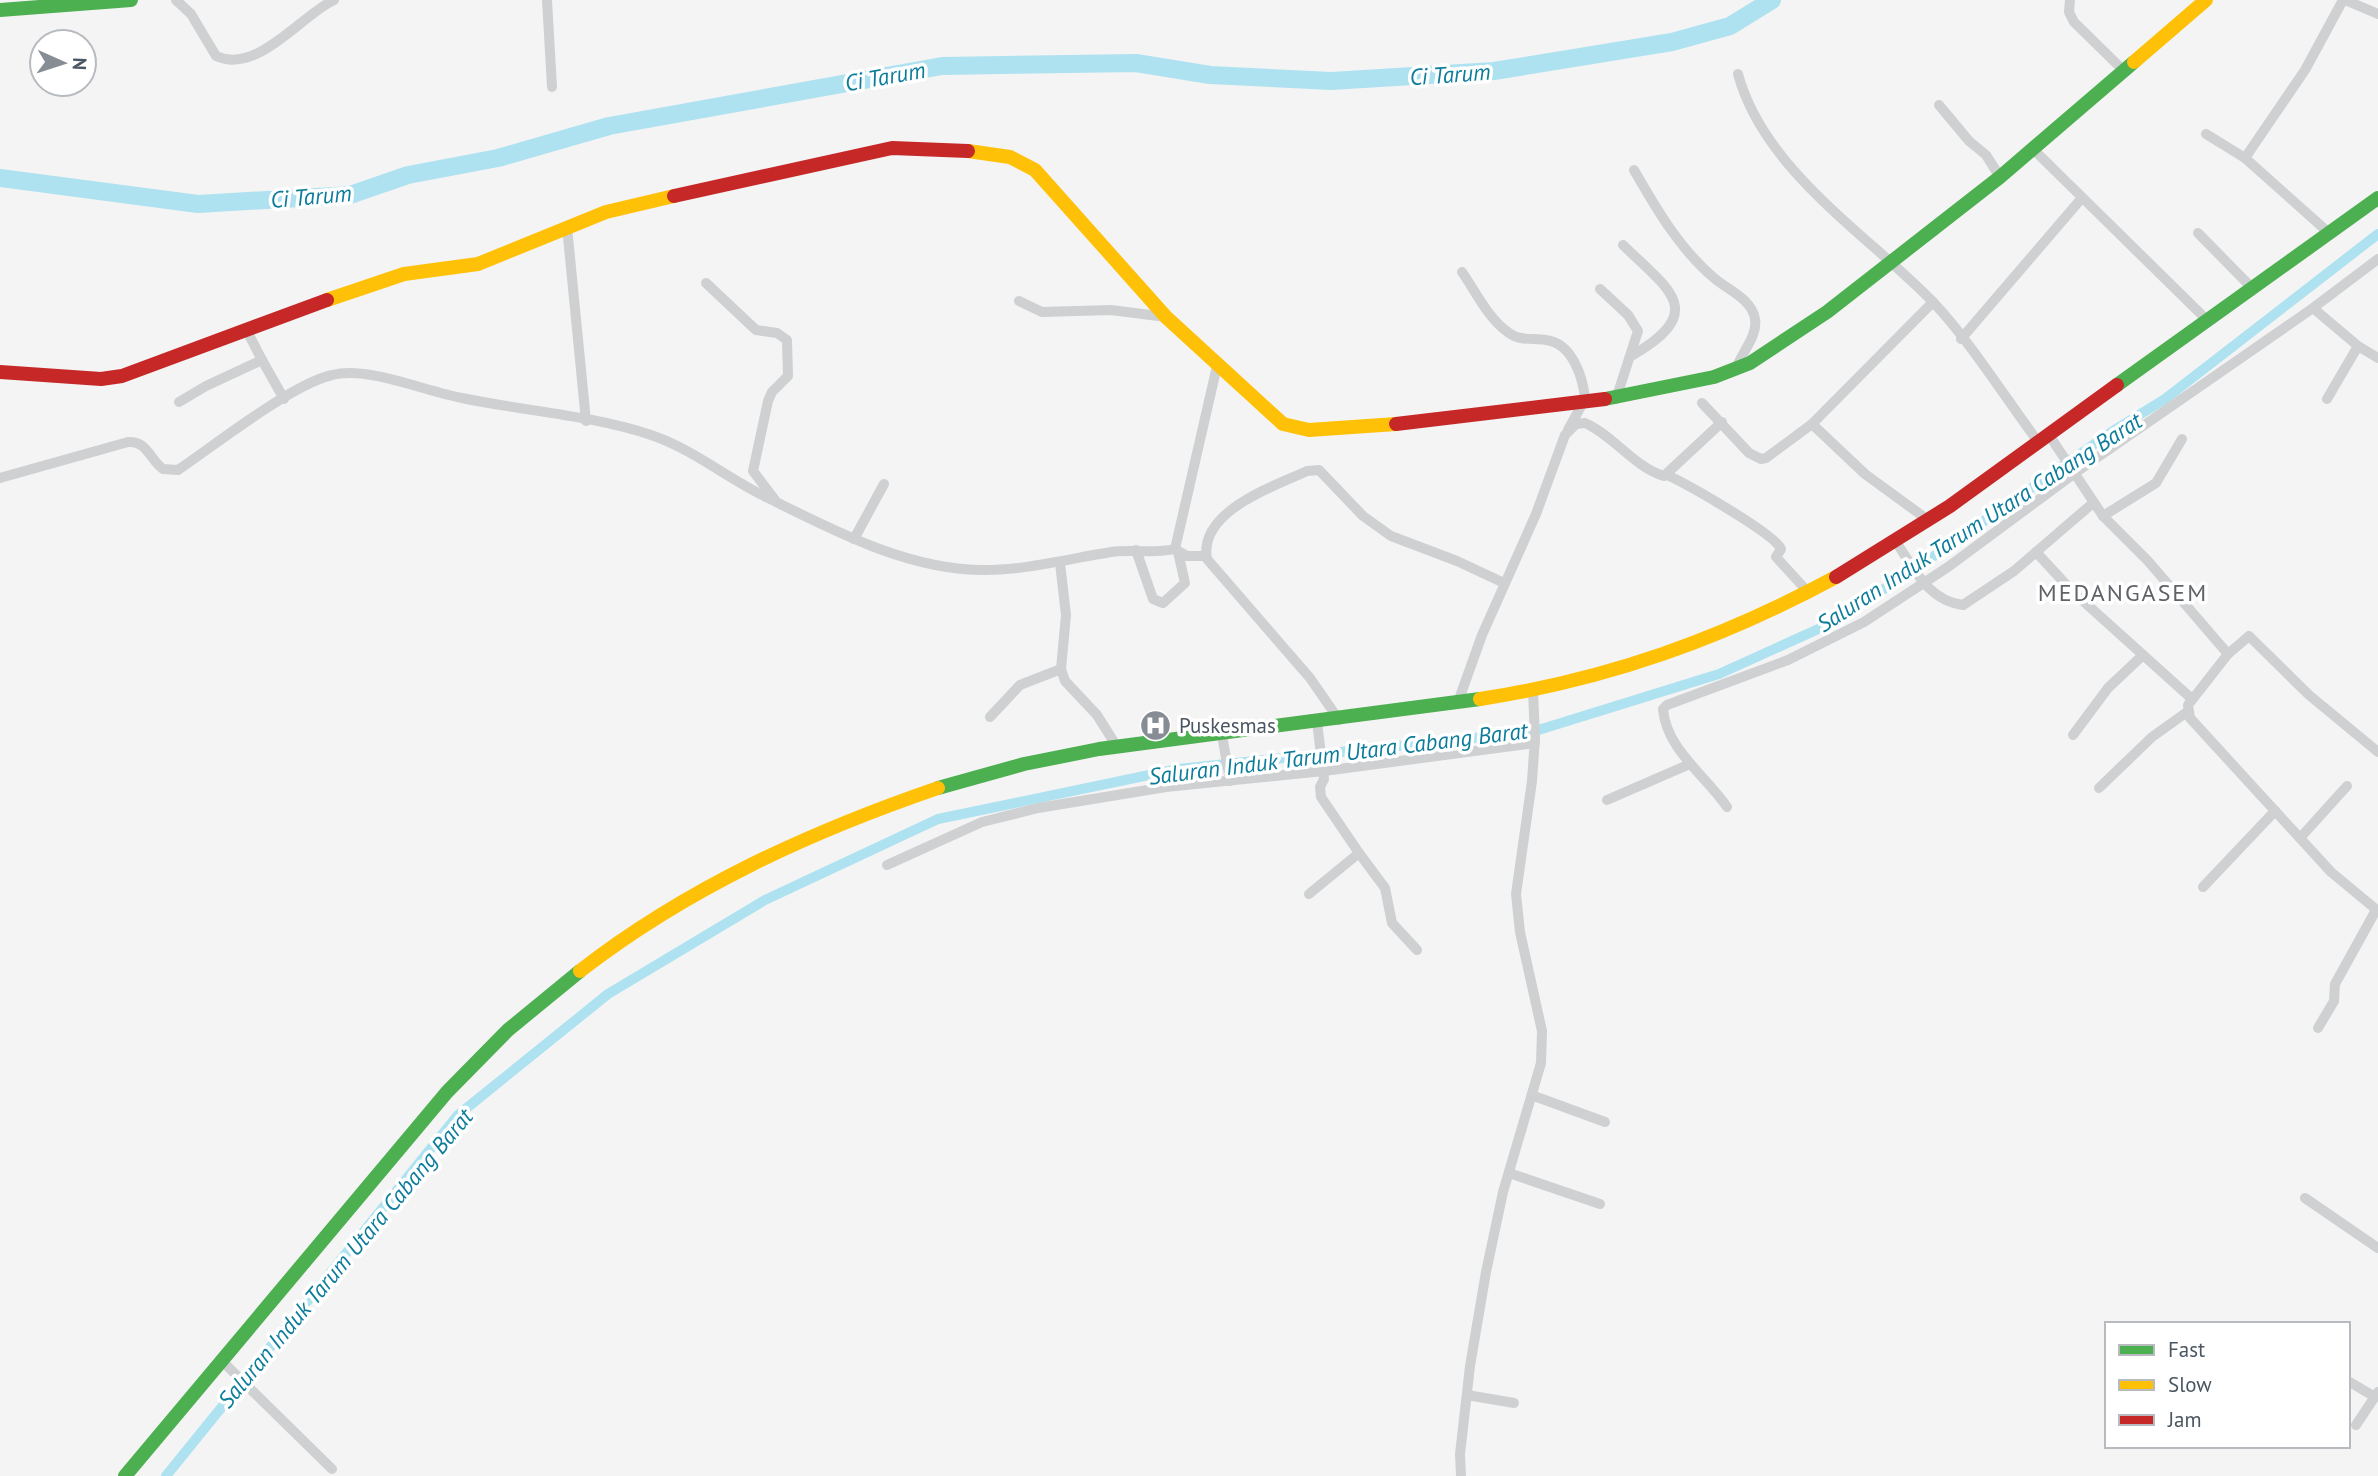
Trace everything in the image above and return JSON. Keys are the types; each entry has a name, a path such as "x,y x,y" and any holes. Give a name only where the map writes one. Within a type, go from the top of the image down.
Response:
{"main road":[{"path":"0,10 131,0"},
{"path":"0,372 101,379 122,376 404,274 487,261 567,227 629,207 892,148 939,148 997,154 1010,157 1035,170 1166,317 1283,424 1309,430 1422,422 1616,399 1736,369 1777,347 1892,262 2034,150 2206,0"},
{"path":"125,1476 226,1365 400,1144 474,1063 541,1002 602,956 659,918 751,865 834,826 982,776 1117,747 1223,739 1318,727 1339,720 1458,702 1533,698 1657,657 1808,592 1896,542 2048,441 2252,288 2378,198"}],"street":[{"path":"177,0 191,14 216,56 234,59 265,51 317,8 334,0"},
{"path":"547,0 552,88"},
{"path":"2070,0 2069,12 2074,22 2125,72"},
{"path":"2245,158 2305,70 2344,0 2378,14"},
{"path":"1738,74 1749,110 1771,143 1799,176 1933,302 1961,339 2073,470 2102,516 2148,561 2228,654"},
{"path":"1940,105 1969,141 1986,155 2000,177"},
{"path":"2206,134 2245,158 2329,233"},
{"path":"2034,150 2208,321"},
{"path":"1634,170 1679,243 1714,278 1747,302 1752,311 1755,319 1753,333 1736,369"},
{"path":"1961,339 2081,199"},
{"path":"567,227 586,421"},
{"path":"2198,233 2252,288"},
{"path":"1623,245 1664,285 1676,302 1677,311 1667,331 1633,355"},
{"path":"1727,807 1690,764 1667,724 1664,706 1788,660 1864,622 2073,470 2313,308 2378,258"},
{"path":"1458,702 1567,433 1584,403 1577,367 1567,352 1552,341 1521,338 1507,332 1462,272"},
{"path":"706,284 756,330 777,333 787,340 788,376 772,392 768,401 753,466 757,480 777,503"},
{"path":"1600,289 1636,324 1638,331 1633,355 1616,399"},
{"path":"1019,300 1042,312 1111,310 1166,317"},
{"path":"1702,403 1749,453 1761,459 1812,424 1933,302"},
{"path":"2313,308 2358,346 2378,358"},
{"path":"246,329 284,399"},
{"path":"2327,399 2358,346"},
{"path":"178,402 262,360"},
{"path":"1136,550 1157,602 1163,603 1185,583 1176,551 1217,366"},
{"path":"0,478 128,442 141,444 167,471 178,470 316,380 345,372 361,373 423,390 623,428 668,442 777,503 854,539 901,556 956,569 987,570 1060,563 1136,550 1176,551 1187,556 1206,556"},
{"path":"1667,475 1722,422"},
{"path":"1567,433 1576,424 1585,423 1598,429 1649,469 1667,475 1757,528 1779,545 1781,548 1776,556 1808,592"},
{"path":"1812,424 1865,474 1928,520"},
{"path":"2102,516 2156,483 2182,439"},
{"path":"732,479 753,466"},
{"path":"1339,720 1310,678 1216,573 1206,556 1213,536 1236,504 1317,469 1363,516 1391,536 1457,561 1504,583"},
{"path":"854,539 884,484"},
{"path":"1896,542 1920,579 1949,602 1963,606 2036,552 2093,503"},
{"path":"2036,552 2071,591 2192,699"},
{"path":"1060,563 1066,615 1061,669 1065,681 1097,715 1117,747"},
{"path":"2099,788 2152,737 2187,712 2192,699 2228,654 2249,636 2309,695 2378,752"},
{"path":"2073,735 2108,688 2143,655"},
{"path":"990,717 1020,685 1061,669"},
{"path":"1461,1476 1460,1454 1467,1395 1486,1272 1509,1173 1534,1097 1541,1063 1542,1031 1520,932 1516,894 1535,740 1533,698"},
{"path":"2187,712 2341,881 2377,911 2335,984 2334,1001 2318,1028"},
{"path":"1318,727 1323,768 1321,797 1385,888 1392,923 1417,950"},
{"path":"1223,739 1229,777"},
{"path":"887,865 982,822 1006,815 1229,777 1323,768 1535,740"},
{"path":"1607,800 1690,764"},
{"path":"2300,838 2347,786"},
{"path":"2203,887 2275,811"},
{"path":"1308,894 1359,853"},
{"path":"1534,1097 1605,1122"},
{"path":"1509,1173 1600,1204"},
{"path":"2305,1198 2378,1248"},
{"path":"226,1365 332,1469"},
{"path":"2350,1382 2377,1394 2356,1425"},
{"path":"1467,1395 1514,1403"}],"waterway":[{"name":"Ci Tarum","path":"0,178 198,204 350,195 408,175 498,158 609,126 942,66 1136,63 1210,75 1331,81 1494,71 1672,42 1730,26 1772,0"},
{"name":"Saluran Induk Tarum Utara Cabang Barat","path":"166,1476 458,1115 608,994 765,900 938,819 1178,769 1532,732 1719,674 1825,626 1914,570 2113,431 2165,399 2378,234"}],"traffic: fast":[{"path":"0,10 131,0"},
{"path":"1605,399 1714,377 1750,363 1827,312 2000,177 2134,62"},
{"path":"2117,385 2378,198"},
{"path":"938,788 1024,764 1099,749 1480,699"},
{"path":"125,1476 447,1092 508,1030 580,971"}],"traffic: slow":[{"path":"2134,62 2206,0"},
{"path":"968,151 1010,157 1035,170 1166,317 1283,424 1309,430 1396,424"},
{"path":"327,300 404,274 478,264 606,212 674,196"},
{"path":"1480,699 1574,680 1663,654 1750,619 1836,577"},
{"path":"580,971 663,914 751,865 843,823 938,788"}],"traffic: jam":[{"path":"674,196 892,148 968,151"},
{"path":"0,372 101,379 122,376 327,300"},
{"path":"1836,577 1950,506 2117,385"},
{"path":"1396,424 1605,399"}],"place":[{"name":"Puskesmas","path":"1156,725"}],"district":[{"name":"MEDANGASEM","path":"2123,592"}]}
